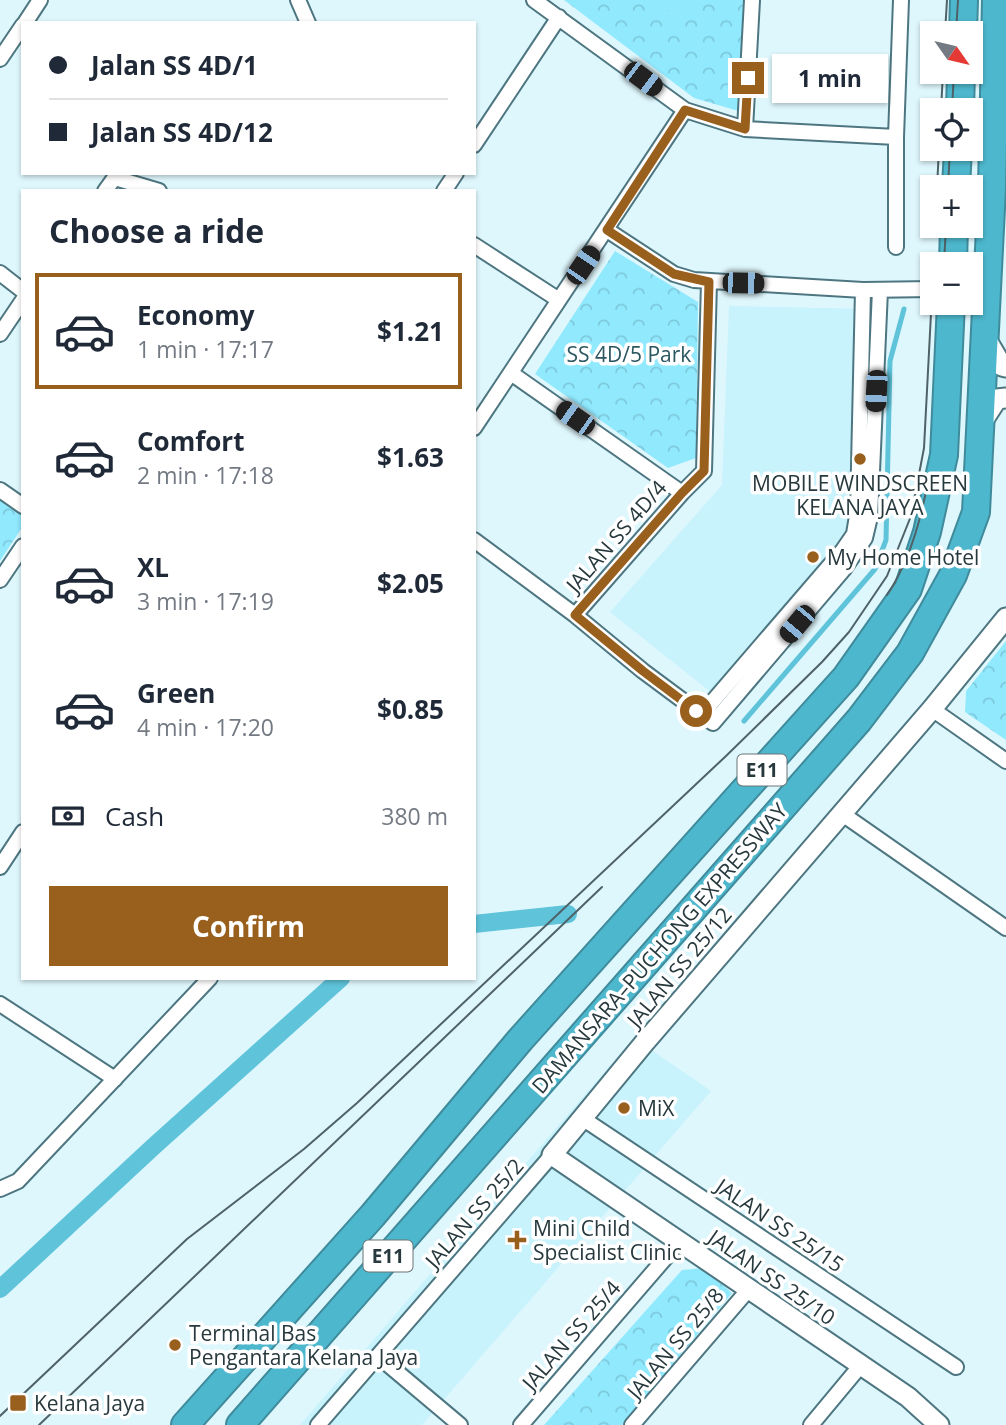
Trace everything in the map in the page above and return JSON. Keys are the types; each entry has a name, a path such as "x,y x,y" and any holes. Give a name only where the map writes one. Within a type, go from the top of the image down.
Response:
{"highway":[{"path":"963,21 964,0"},
{"name":"DAMANSARA–PUCHONG EXPRESSWAY","path":"240,1425 850,731 910,653 953,575 976,512 994,131 996,0"},
{"path":"994,131 1005,0"},
{"name":"DAMANSARA–PUCHONG EXPRESSWAY","path":"185,1425 373,1215 520,1040 846,677 908,589 927,532 944,455 950,315"}],"street":[{"path":"26,21 40,0"},
{"path":"298,0 307,21"},
{"path":"534,0 685,110 745,129 896,137"},
{"path":"745,129 752,0"},
{"path":"895,247 901,0"},
{"path":"476,142 559,17"},
{"path":"0,59 21,28"},
{"path":"476,425 685,110"},
{"path":"117,175 154,189"},
{"path":"607,230 674,274 709,282 788,284 863,290 920,289"},
{"path":"476,246 559,300"},
{"path":"0,273 21,289"},
{"name":"JALAN SS 4D/4","path":"575,615 704,471 709,282"},
{"path":"707,719 854,534 858,510 863,290"},
{"path":"707,719 844,569 865,538 870,517 880,290"},
{"path":"0,334 21,303"},
{"path":"984,336 1002,366 1006,367"},
{"path":"511,373 682,493"},
{"path":"982,422 998,399 1006,398"},
{"path":"0,490 21,505"},
{"path":"476,541 707,719"},
{"path":"0,580 21,549"},
{"name":"JALAN SS 25/12","path":"552,1155 932,709 1006,618"},
{"path":"932,709 1006,761"},
{"path":"841,813 1006,928"},
{"path":"0,867 21,840"},
{"path":"0,1189 18,1181 208,980"},
{"path":"0,1004 115,1079"},
{"path":"98,1069 132,1061"},
{"name":"JALAN SS 25/15","path":"582,1118 956,1367"},
{"name":"JALAN SS 25/10","path":"552,1155 908,1397 939,1425"},
{"name":"JALAN SS 25/2","path":"318,1425 552,1155"},
{"name":"JALAN SS 25/4","path":"521,1425 680,1241"},
{"name":"JALAN SS 25/8","path":"632,1425 749,1289"},
{"path":"378,1356 460,1425"},
{"path":"811,1425 860,1365"}],"shaded area":[{"path":"729,306 871,309 862,527 857,541 722,701 610,612 722,485"},
{"path":"634,1038 711,1091 422,1425 300,1425"}],"green space":[{"path":"564,0 745,0 742,112 694,98"},
{"path":"656,0 694,0 694,11 656,10"},
{"name":"SS 4D/5 Park","path":"615,251 698,302 696,458 668,468 535,374"},
{"path":"0,498 21,512 21,529 0,561"},
{"path":"1006,641 1006,740 965,712 966,691"},
{"path":"703,1268 732,1293 622,1425 544,1425 682,1270"}],"waterway":[{"path":"744,721 875,569 886,540 890,361 904,309"},
{"path":"476,924 568,914"},
{"path":"0,1289 339,980"}],"tram line":[{"path":"946,21 947,0"},
{"path":"957,21 958,0"},
{"path":"942,84 942,98"},
{"path":"953,84 953,98"},
{"path":"938,161 938,175"},
{"path":"949,161 949,175"},
{"path":"945,238 945,252"},
{"path":"0,1416 187,1239 304,1149 357,1103 726,756 849,632 887,576 911,516 924,448 931,315"},
{"path":"887,595 914,540 928,481"},
{"path":"39,1425 602,887"}],"place":[{"name":"MOBILE WINDSCREEN KELANA JAYA","path":"860,459"},
{"name":"My Home Hotel","path":"813,557"},
{"name":"MiX","path":"624,1108"},
{"name":"Mini Child Specialist Clinic","path":"517,1240"},
{"name":"Terminal Bas Pengantara Kelana Jaya","path":"175,1345"},
{"name":"Kelana Jaya","path":"18,1403"}],"route":[{"path":"696,711 575,615 704,471 709,282 674,274 607,230 685,110 745,129 748,78"}]}
